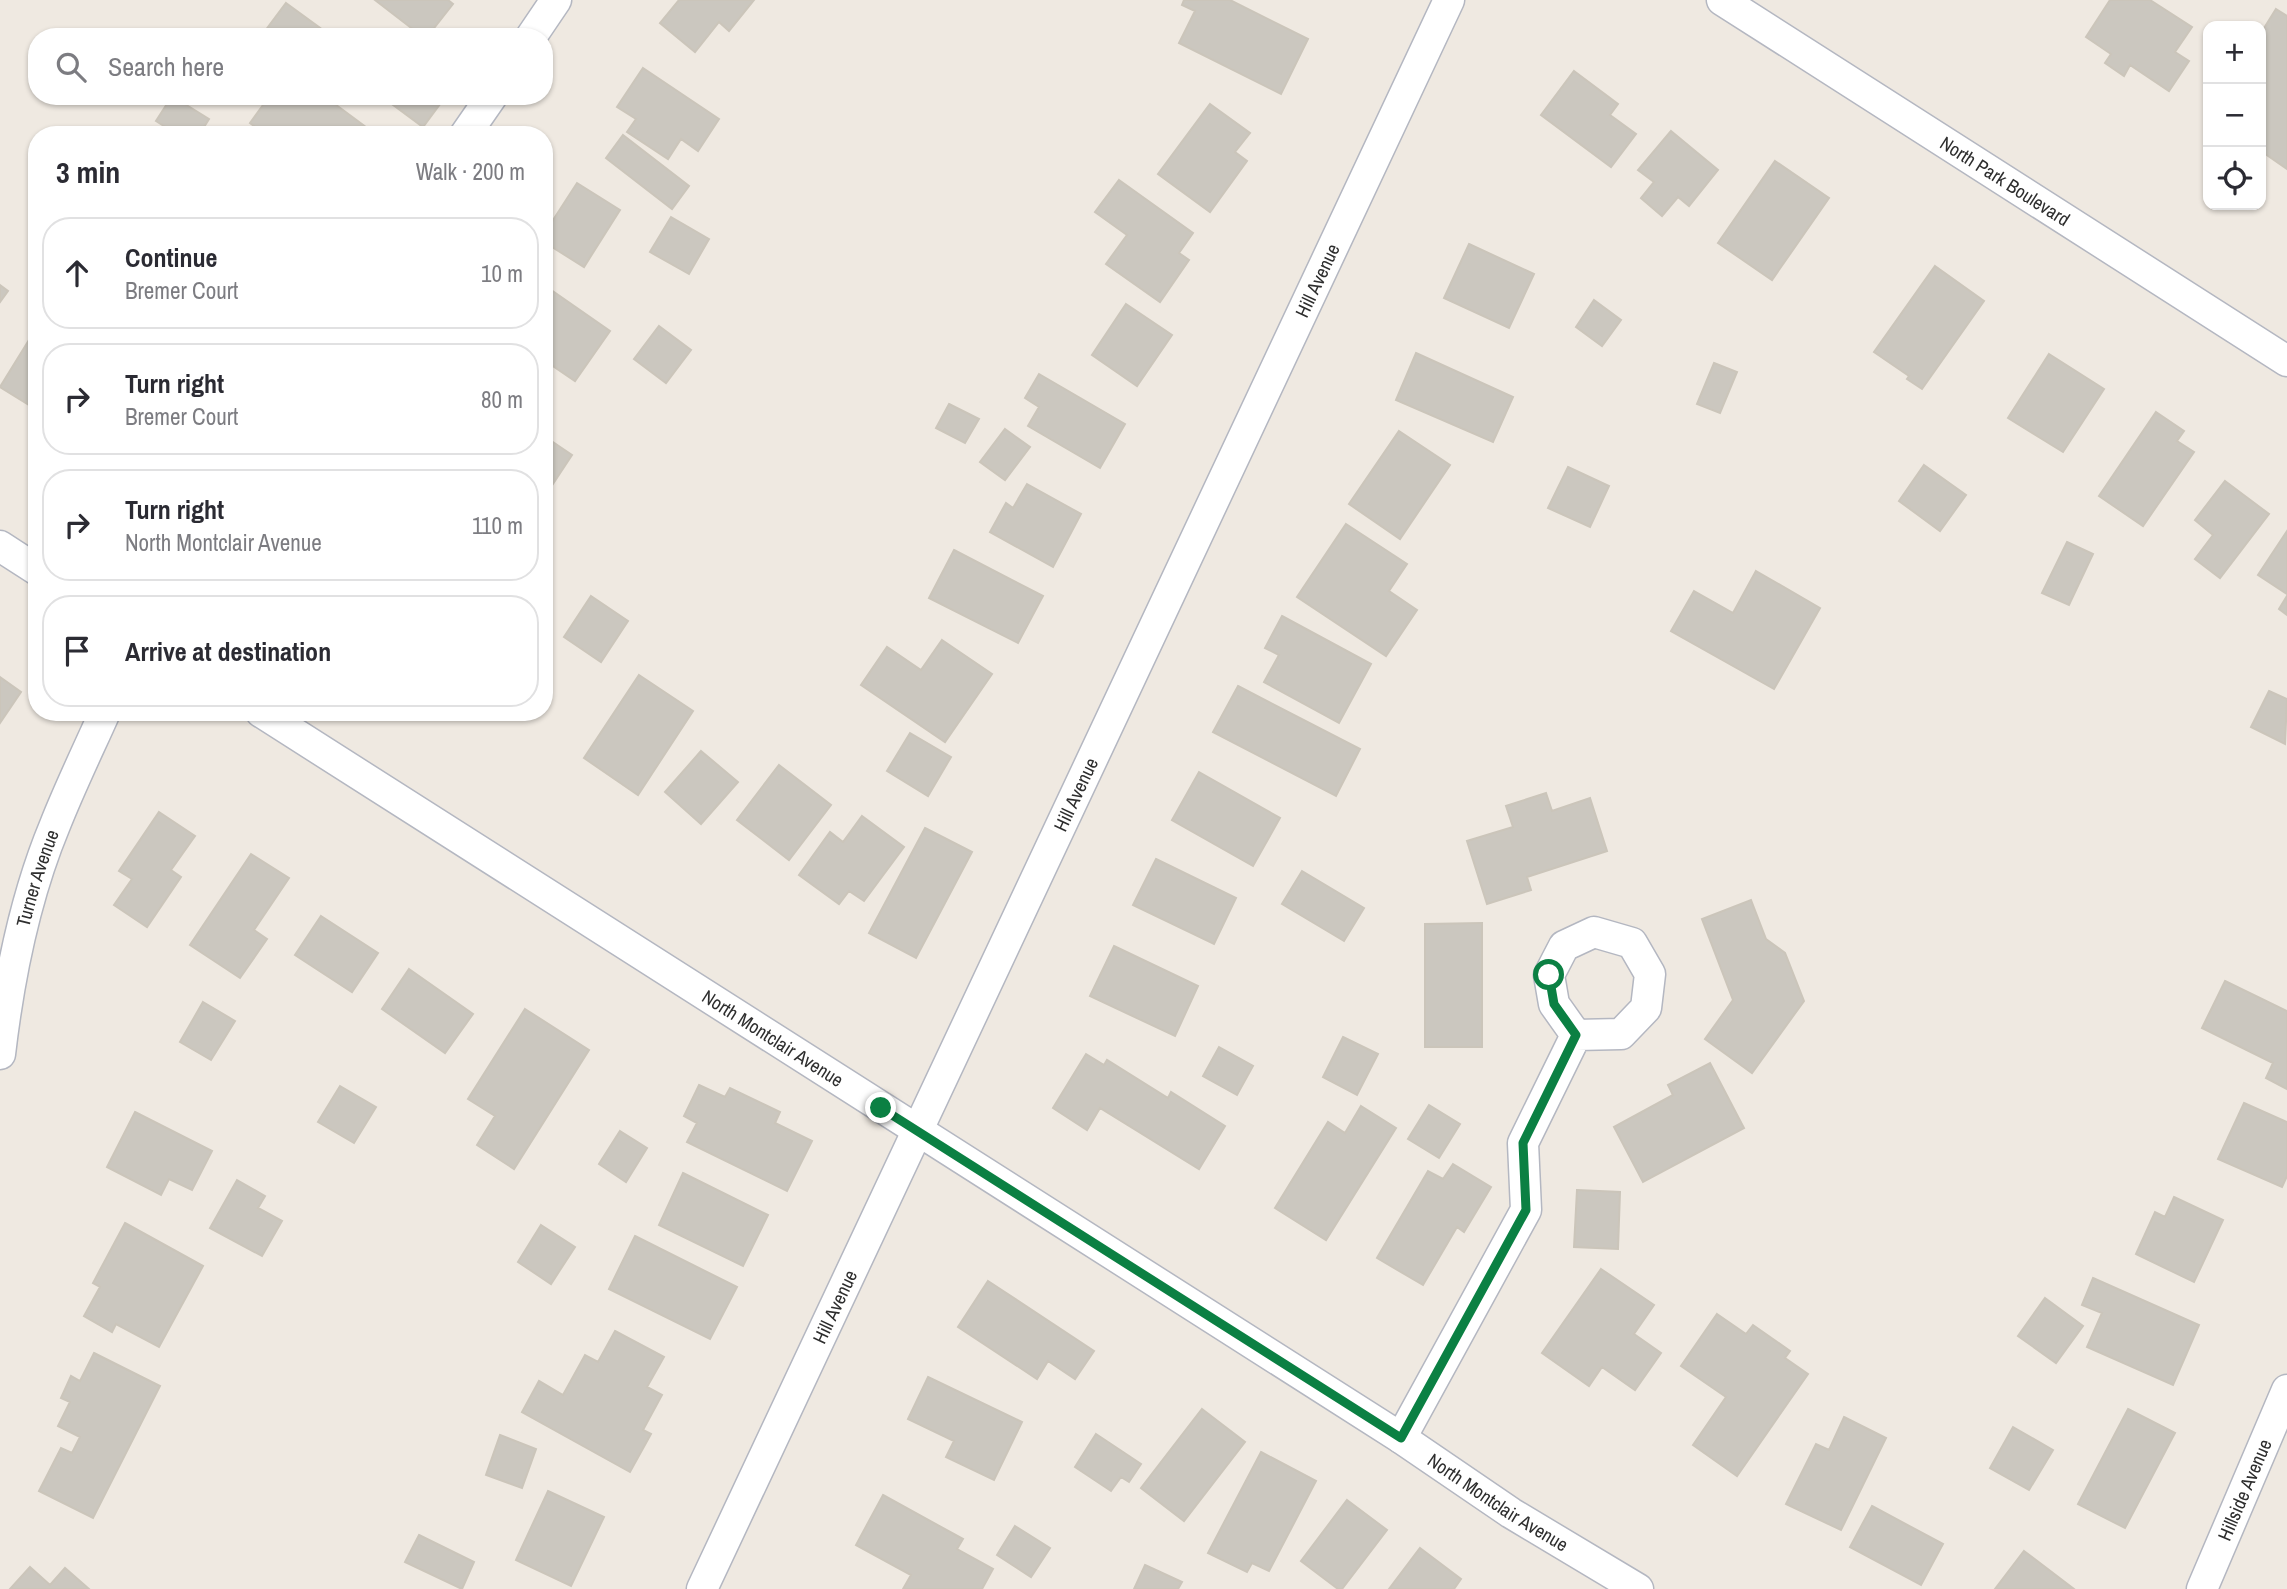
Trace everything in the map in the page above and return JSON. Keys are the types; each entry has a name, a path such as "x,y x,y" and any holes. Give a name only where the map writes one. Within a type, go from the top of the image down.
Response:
{"street":[{"path":"537,28 555,0"},
{"name":"Hill Avenue","path":"702,1589 1449,0"},
{"name":"North Park Boulevard","path":"1722,0 2287,361"},
{"path":"471,126 486,105"},
{"path":"0,546 28,564"},
{"name":"Turner Avenue","path":"0,1054 22,928 37,874 54,827 101,721"},
{"name":"North Montclair Avenue","path":"275,721 1401,1438 1511,1513 1638,1589"},
{"path":"1401,1438 1526,1210 1523,1143 1576,1035"},
{"name":"Hillside Avenue","path":"2202,1589 2287,1390"}],"building":[{"path":"375,0 448,0 453,4 434,28 411,28"},
{"path":"679,0 754,0 729,31 719,22 695,52 660,23"},
{"path":"1184,0 1230,0 1308,39 1281,94 1179,43 1195,11 1182,5"},
{"path":"2110,0 2150,0 2192,27 2175,52 2189,61 2169,91 2130,65 2124,76 2105,63 2111,54 2086,37"},
{"path":"286,3 320,28 267,28"},
{"path":"2276,9 2287,16 2287,169 2266,154 2266,25"},
{"path":"643,68 719,119 698,151 681,139 668,159 627,132 636,119 617,107"},
{"path":"1574,71 1618,104 1610,115 1636,134 1611,167 1541,115"},
{"path":"1210,104 1250,133 1235,152 1247,161 1210,212 1158,174"},
{"path":"166,105 186,105 209,119 205,126 164,126 156,121"},
{"path":"263,105 336,105 365,126 254,126 250,123"},
{"path":"393,105 439,105 422,126"},
{"path":"1671,131 1718,170 1689,206 1678,197 1662,216 1641,198 1654,182 1638,170"},
{"path":"623,135 689,186 672,209 606,158"},
{"path":"1775,161 1829,198 1772,280 1718,243"},
{"path":"1119,180 1193,233 1179,253 1189,260 1160,302 1106,264 1127,235 1095,212"},
{"path":"577,183 620,210 584,267 553,248 553,220"},
{"path":"671,217 709,239 689,274 650,252"},
{"path":"1469,244 1534,274 1509,328 1444,298"},
{"path":"1935,266 1984,301 1922,389 1907,379 1909,376 1874,352"},
{"path":"0,285 8,291 0,302"},
{"path":"553,291 610,331 575,381 553,366"},
{"path":"1594,300 1621,320 1602,346 1576,327"},
{"path":"1126,304 1172,335 1137,386 1092,355"},
{"path":"659,326 691,350 666,383 634,359"},
{"path":"28,342 28,404 0,387"},
{"path":"1416,353 1513,397 1493,442 1396,400"},
{"path":"2049,354 2104,389 2063,452 2008,418"},
{"path":"1714,363 1737,372 1720,413 1697,404"},
{"path":"1039,374 1125,424 1100,468 1028,426 1039,407 1025,398"},
{"path":"949,404 979,419 965,443 936,428"},
{"path":"2156,412 2184,431 2177,441 2194,452 2143,526 2099,496"},
{"path":"1005,429 1030,447 1005,480 980,462"},
{"path":"1399,431 1450,465 1400,539 1349,504"},
{"path":"553,442 572,455 553,484"},
{"path":"1924,465 1966,495 1940,531 1899,501"},
{"path":"1568,467 1609,486 1590,527 1548,508"},
{"path":"2225,481 2269,514 2220,578 2195,559 2213,535 2195,520"},
{"path":"1027,484 1081,514 1053,567 990,532 1006,503 1013,508"},
{"path":"1346,524 1407,564 1389,591 1417,610 1386,656 1297,597"},
{"path":"2287,531 2287,594 2258,575"},
{"path":"2067,542 2093,554 2069,605 2042,593"},
{"path":"954,550 1043,596 1018,643 929,598"},
{"path":"1756,571 1820,608 1774,689 1671,631 1694,591 1733,613"},
{"path":"591,596 628,621 601,662 564,637"},
{"path":"2287,596 2287,615 2279,609"},
{"path":"1282,616 1371,664 1339,723 1264,682 1279,655 1265,648"},
{"path":"942,640 992,674 945,742 861,685 887,647 921,670"},
{"path":"639,675 693,711 638,795 584,758"},
{"path":"0,677 21,692 0,723"},
{"path":"1238,686 1360,749 1336,796 1213,732"},
{"path":"2269,691 2287,699 2285,744 2251,727"},
{"path":"910,733 951,757 928,796 887,771"},
{"path":"701,751 738,782 701,824 665,792"},
{"path":"779,765 831,805 789,860 737,820"},
{"path":"1199,772 1280,818 1253,866 1172,820"},
{"path":"1546,793 1552,811 1590,798 1607,851 1527,877 1531,890 1487,904 1467,841 1513,827 1506,806"},
{"path":"159,812 195,836 171,870 181,877 147,927 114,905 132,879 119,871"},
{"path":"862,816 904,847 864,901 849,891 839,904 799,875 830,832 843,842"},
{"path":"925,828 972,852 916,958 869,933"},
{"path":"251,854 289,878 254,930 267,939 240,978 190,945"},
{"path":"1156,859 1236,898 1214,944 1133,905"},
{"path":"1302,871 1364,908 1344,941 1282,904"},
{"path":"1751,900 1766,939 1785,953 1804,1001 1752,1073 1705,1039 1733,1000 1702,919"},
{"path":"321,916 378,953 352,992 295,955"},
{"path":"1482,923 1482,1047 1425,1047 1425,924"},
{"path":"1114,946 1198,986 1175,1036 1090,996"},
{"path":"409,969 473,1014 445,1053 382,1009"},
{"path":"2225,981 2287,1011 2287,1089 2266,1078 2273,1063 2202,1028"},
{"path":"203,1002 235,1021 211,1060 180,1042"},
{"path":"525,1009 589,1050 514,1169 477,1145 495,1116 468,1099"},
{"path":"1343,1037 1378,1054 1357,1095 1323,1077"},
{"path":"1219,1047 1253,1066 1237,1095 1203,1076"},
{"path":"1086,1054 1104,1065 1107,1060 1168,1098 1171,1092 1225,1126 1199,1169 1100,1108 1087,1130 1053,1108"},
{"path":"1710,1063 1744,1128 1643,1182 1614,1127 1673,1095 1668,1085"},
{"path":"699,1085 725,1097 730,1088 780,1112 775,1123 812,1141 787,1191 687,1142 697,1123 684,1116"},
{"path":"340,1086 376,1107 354,1143 318,1122"},
{"path":"2244,1103 2287,1122 2287,1176 2282,1187 2218,1159"},
{"path":"1429,1105 1460,1124 1439,1158 1408,1139"},
{"path":"1361,1106 1396,1128 1326,1240 1275,1208 1328,1122 1345,1133"},
{"path":"135,1112 212,1151 192,1190 169,1179 161,1195 107,1167"},
{"path":"620,1131 647,1148 626,1182 599,1164"},
{"path":"1453,1164 1491,1187 1464,1232 1457,1227 1423,1285 1377,1258 1428,1171 1443,1179"},
{"path":"683,1173 768,1215 743,1266 659,1225"},
{"path":"237,1180 265,1196 258,1208 282,1221 262,1256 210,1228"},
{"path":"1577,1190 1620,1192 1618,1249 1574,1247"},
{"path":"2174,1197 2223,1220 2194,1282 2136,1254 2155,1212 2165,1217"},
{"path":"125,1223 203,1266 159,1347 116,1324 112,1332 84,1316 100,1287 93,1283"},
{"path":"541,1225 575,1247 551,1284 518,1262"},
{"path":"635,1236 737,1287 710,1339 609,1289"},
{"path":"1601,1269 1654,1305 1634,1334 1661,1353 1635,1390 1602,1367 1589,1386 1542,1353"},
{"path":"2093,1278 2199,1325 2173,1385 2087,1347 2102,1313 2082,1305"},
{"path":"988,1281 1094,1351 1075,1379 1048,1361 1037,1379 958,1327"},
{"path":"2045,1298 2083,1326 2056,1363 2018,1336"},
{"path":"1717,1314 1746,1334 1753,1325 1790,1351 1785,1358 1808,1374 1737,1476 1693,1445 1726,1397 1681,1366"},
{"path":"615,1331 664,1357 647,1387 662,1395 643,1430 651,1434 630,1472 522,1412 539,1381 563,1395 585,1355 598,1362"},
{"path":"94,1353 160,1386 93,1518 39,1491 61,1448 72,1453 80,1437 58,1426 70,1402 61,1398 71,1376 80,1381"},
{"path":"928,1377 1022,1422 994,1480 946,1457 954,1441 908,1419"},
{"path":"1202,1409 1245,1442 1184,1521 1141,1488"},
{"path":"2128,1409 2175,1433 2125,1528 2078,1504"},
{"path":"1844,1417 1886,1438 1841,1530 1786,1504 1816,1444 1829,1450"},
{"path":"2013,1427 2053,1450 2029,1490 1990,1468"},
{"path":"1096,1434 1141,1464 1129,1482 1121,1477 1111,1491 1075,1467"},
{"path":"500,1435 536,1449 522,1488 486,1475"},
{"path":"1261,1452 1316,1481 1269,1571 1252,1563 1247,1572 1208,1553"},
{"path":"548,1491 604,1517 571,1586 516,1560"},
{"path":"883,1495 963,1539 957,1549 993,1569 982,1589 903,1589 911,1575 856,1545"},
{"path":"1347,1500 1387,1530 1342,1589 1338,1589 1301,1561"},
{"path":"1872,1506 1943,1544 1921,1585 1850,1547"},
{"path":"1015,1526 1050,1548 1031,1577 997,1555"},
{"path":"419,1535 474,1562 462,1589 405,1562"},
{"path":"1420,1548 1461,1579 1454,1589 1389,1589"},
{"path":"2024,1551 2074,1589 1995,1589"},
{"path":"1145,1565 1182,1582 1178,1589 1134,1589"},
{"path":"30,1567 50,1585 65,1568 89,1589 10,1589"}],"route":[{"path":"881,1108 1401,1438 1526,1210 1523,1143 1576,1035 1554,1004 1549,975"}]}
